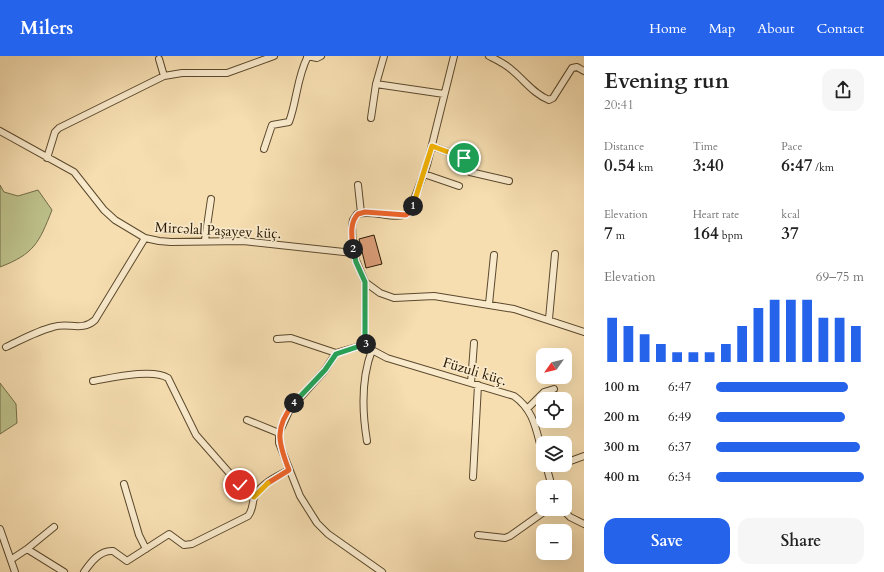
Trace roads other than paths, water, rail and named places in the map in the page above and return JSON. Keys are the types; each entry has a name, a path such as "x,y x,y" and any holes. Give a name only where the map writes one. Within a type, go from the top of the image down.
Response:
{"street":[{"path":"47,158 55,132 58,128 164,76 182,72 227,73 274,56"},
{"path":"264,149 272,125 289,122 295,105 302,70 308,56 317,58 322,56"},
{"path":"371,118 376,84 384,56"},
{"path":"277,339 291,338 336,354 367,344 365,335 365,282 353,253 352,220 361,213 401,215 409,213 424,174 454,56"},
{"path":"489,56 512,70 542,98 549,100 553,98 572,68 584,71"},
{"path":"160,59 164,76"},
{"path":"376,84 444,94"},
{"name":"Mircəlal Paşayev küç.","path":"0,132 74,172 104,210 115,220 145,238 159,241 243,241 353,253"},
{"path":"432,146 464,158 467,169 470,172 509,181"},
{"path":"424,174 459,186"},
{"path":"358,185 361,213"},
{"path":"205,240 211,199"},
{"path":"6,347 54,326 83,327 90,325 95,320 145,238"},
{"path":"549,319 555,254"},
{"path":"489,304 494,256"},
{"path":"365,282 380,293 394,298 434,296 489,304 514,309 549,319 584,332"},
{"path":"472,383 474,343"},
{"name":"Füzuli küç.","path":"367,344 372,350 388,358 514,396 528,408"},
{"path":"367,441 364,398 366,373 372,350"},
{"path":"336,354 325,370 290,409 279,433 279,443 300,496 317,523 328,534 382,572"},
{"path":"92,381 135,374 164,375 168,378 196,435 246,492 254,497"},
{"path":"472,477 478,385"},
{"path":"537,436 528,408 544,392 554,389"},
{"path":"247,420 279,433"},
{"path":"572,460 584,456"},
{"path":"84,572 94,559 108,551 113,551 127,561 169,534 184,545 192,544 248,516 252,512 254,497 264,486 289,470"},
{"path":"124,484 139,535 146,549"},
{"path":"478,535 505,538 538,516"},
{"path":"569,516 584,524"},
{"path":"12,559 54,527"},
{"path":"0,529 12,559 15,572"},
{"path":"27,549 64,572"}]}
